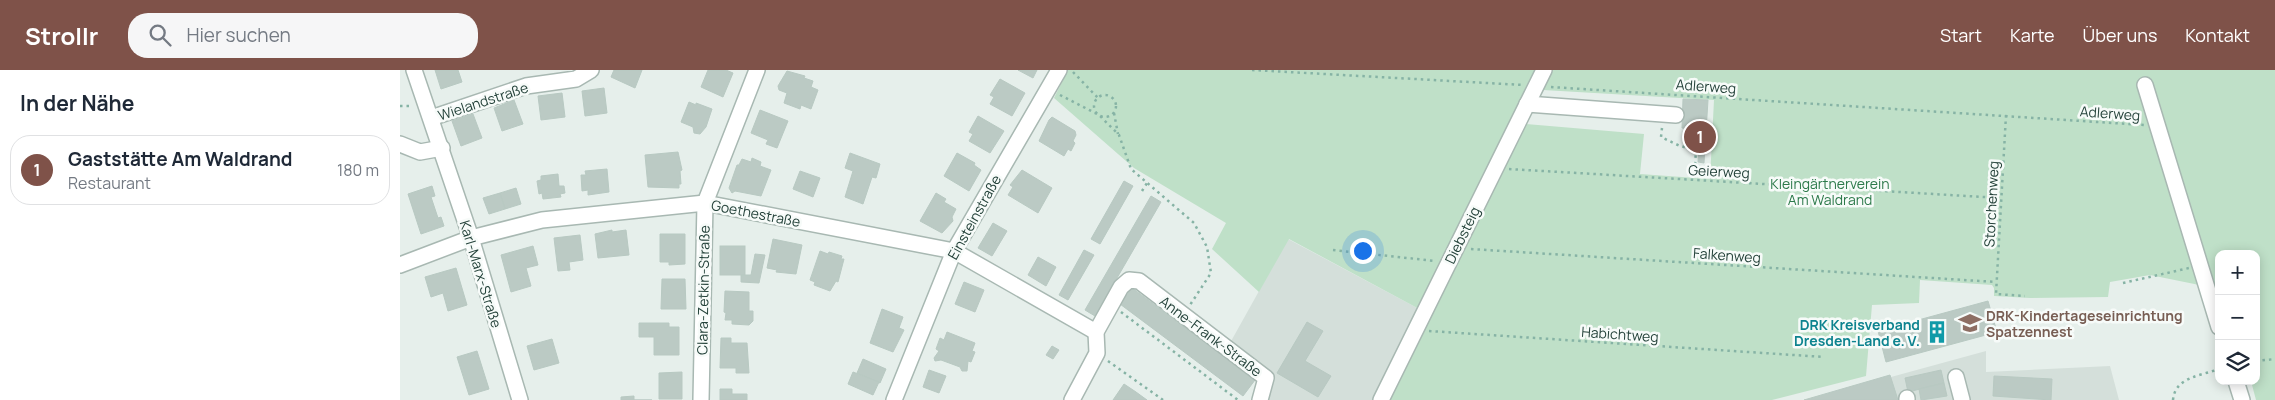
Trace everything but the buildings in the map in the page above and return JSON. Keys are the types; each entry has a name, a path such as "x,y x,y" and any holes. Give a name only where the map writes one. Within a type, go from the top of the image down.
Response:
{"street":[{"name":"Karl-Marx-Straße","path":"414,70 471,238 520,400"},
{"name":"Wielandstraße","path":"431,118 526,86 576,80 591,70"},
{"name":"Clara-Zetkin-Straße","path":"702,400 705,203 757,70"},
{"name":"Einsteinstraße","path":"894,400 954,251 1059,70"},
{"name":"Diebsteig","path":"1381,400 1544,70"},
{"path":"2145,86 2215,314"},
{"path":"1527,104 1669,114"},
{"path":"400,144 420,152 442,148"},
{"name":"Goethestraße","path":"400,265 471,238 542,220 705,203 954,251 1096,332"},
{"name":"Anne-Frank-Straße","path":"1111,304 1121,287 1129,280 1139,281 1266,378 1260,400"},
{"path":"1072,400 1097,353 1096,332 1111,304"},
{"path":"1956,377 1962,400"},
{"path":"2237,385 2242,400"}],"path":[{"path":"1071,70 1098,98"},
{"name":"Adlerweg","path":"1252,70 2006,115 2158,127"},
{"path":"1048,88 1099,116 1107,117 1114,113"},
{"path":"1119,135 1099,116 1094,108 1098,98 1103,95 1114,99 1116,104 1114,113 1119,135 1131,169 1194,222 1207,247 1211,273 1184,315"},
{"path":"1669,114 1661,137 1680,146 1696,150 1694,180"},
{"name":"Storchenweg","path":"2006,115 1996,294 2026,296"},
{"name":"Geierweg","path":"1495,168 2001,198"},
{"path":"1142,191 1147,183"},
{"name":"Falkenweg","path":"1456,248 1996,282"},
{"path":"1332,250 1449,263"},
{"path":"2123,283 2200,266"},
{"path":"1111,304 1238,400"},
{"name":"Habichtweg","path":"1416,330 1824,357"},
{"path":"1097,353 1163,400"},
{"path":"2260,361 2275,359"},
{"path":"2173,400 2174,390 2179,383 2215,370"}],"shaded area":[{"path":"1288,239 1421,310 1374,400 1266,400 1271,378 1230,343"},
{"path":"1986,351 1986,372 2110,366 2119,400 1807,400"}],"green space":[{"path":"1068,70 1537,70 1421,310 1289,239 1259,292 1212,249 1226,223 1134,168 1054,98"},
{"name":"Kleingärtnerverein Am Waldrand","path":"1553,70 2275,70 2275,400 2256,400 2252,385 2260,385 2260,250 2215,250 2215,288 2150,275 2110,282 2108,297 2030,298 1994,296 1992,285 1920,280 1919,303 1872,305 1866,376 1772,400 1390,400 1526,124 1644,134 1640,174 1710,179 1714,100 1543,90"}],"place":[{"name":"Gaststätte Am Waldrand","path":"1700,137"},
{"name":"DRK-Kindertageseinrichtung Spatzennest","path":"1970,323"},
{"name":"DRK Kreisverband Dresden-Land e. V.","path":"1937,332"}]}
